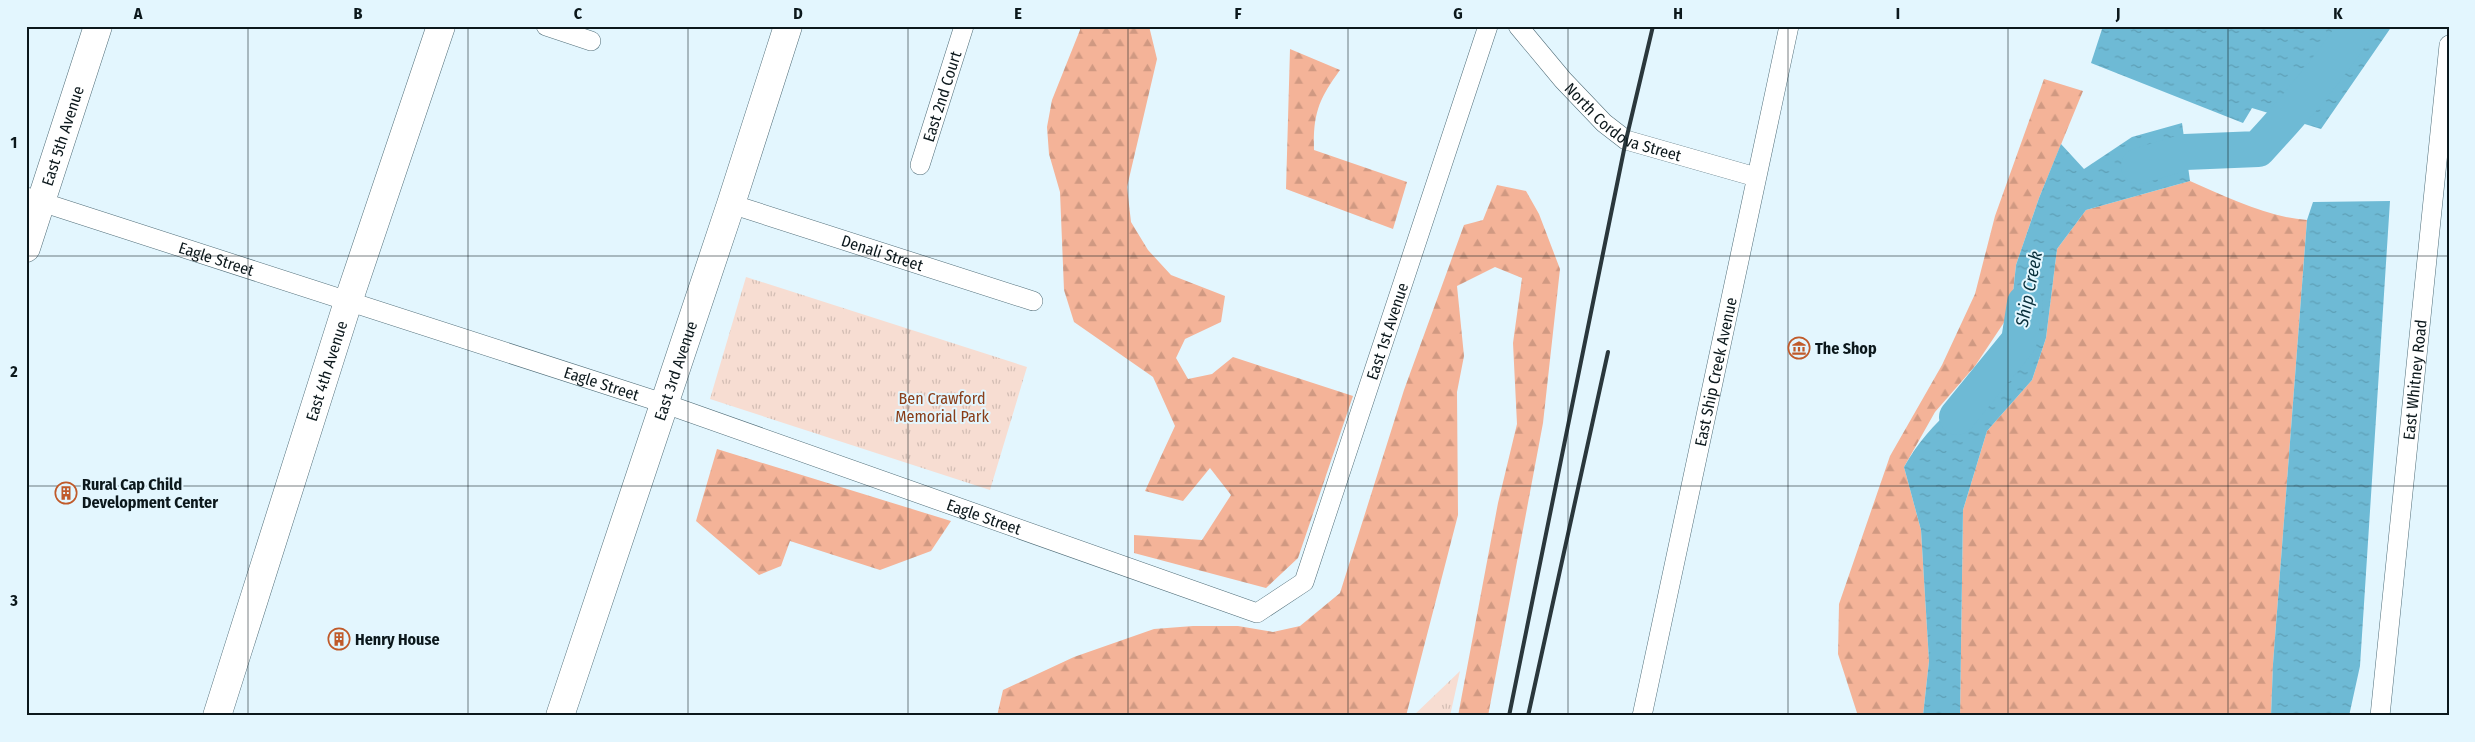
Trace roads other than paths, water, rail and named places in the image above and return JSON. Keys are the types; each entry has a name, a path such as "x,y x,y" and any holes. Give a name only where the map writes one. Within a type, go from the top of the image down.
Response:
{"main road":[{"name":"East 5th Avenue","path":"26,248 34,199 98,26"},
{"name":"East 4th Avenue","path":"217,716 348,302 441,26"},
{"name":"East 3rd Avenue","path":"560,716 731,204 788,26"}],"street":[{"path":"546,26 591,41"},
{"name":"East 2nd Court","path":"920,165 964,26"},
{"name":"East 1st Avenue","path":"1257,613 1304,582 1488,26"},
{"name":"North Cordova Street","path":"1518,26 1563,80 1604,123 1626,140 1756,177"},
{"name":"East Ship Creek Avenue","path":"1642,716 1789,26"},
{"name":"East Whitney Road","path":"2380,716 2449,45"},
{"name":"Eagle Street","path":"34,199 663,404 1257,613"},
{"name":"Denali Street","path":"731,204 1033,301"}],"water":[{"path":"2103,26 2392,26 2321,129 2252,108 2243,123 2091,63"},
{"path":"2182,123 2190,181 2086,210 2057,249 2046,338 2032,380 1987,431 1963,510 1960,716 1923,716 1929,661 1921,530 1904,467 1927,434 1939,421 1966,397 2012,362 2011,312 2016,265 2039,198 2061,144 2084,169 2132,137"},
{"path":"2390,201 2360,666 2349,716 2271,716 2273,664 2307,220 2313,202"}],"waterway":[{"name":"Ship Creek","path":"2139,166 2185,152 2258,149 2310,90 2357,26"},
{"name":"Ship Creek","path":"1957,417 2019,341 2025,303"}],"railway":[{"path":"1509,716 1626,140 1653,26"},
{"path":"1528,716 1608,352"}],"place":[{"name":"The Shop","path":"1799,348"},
{"name":"Rural Cap Child Development Center","path":"66,493"},
{"name":"Henry House","path":"339,639"}],"park label":[{"name":"Ben Crawford Memorial Park","path":"942,407"}]}
